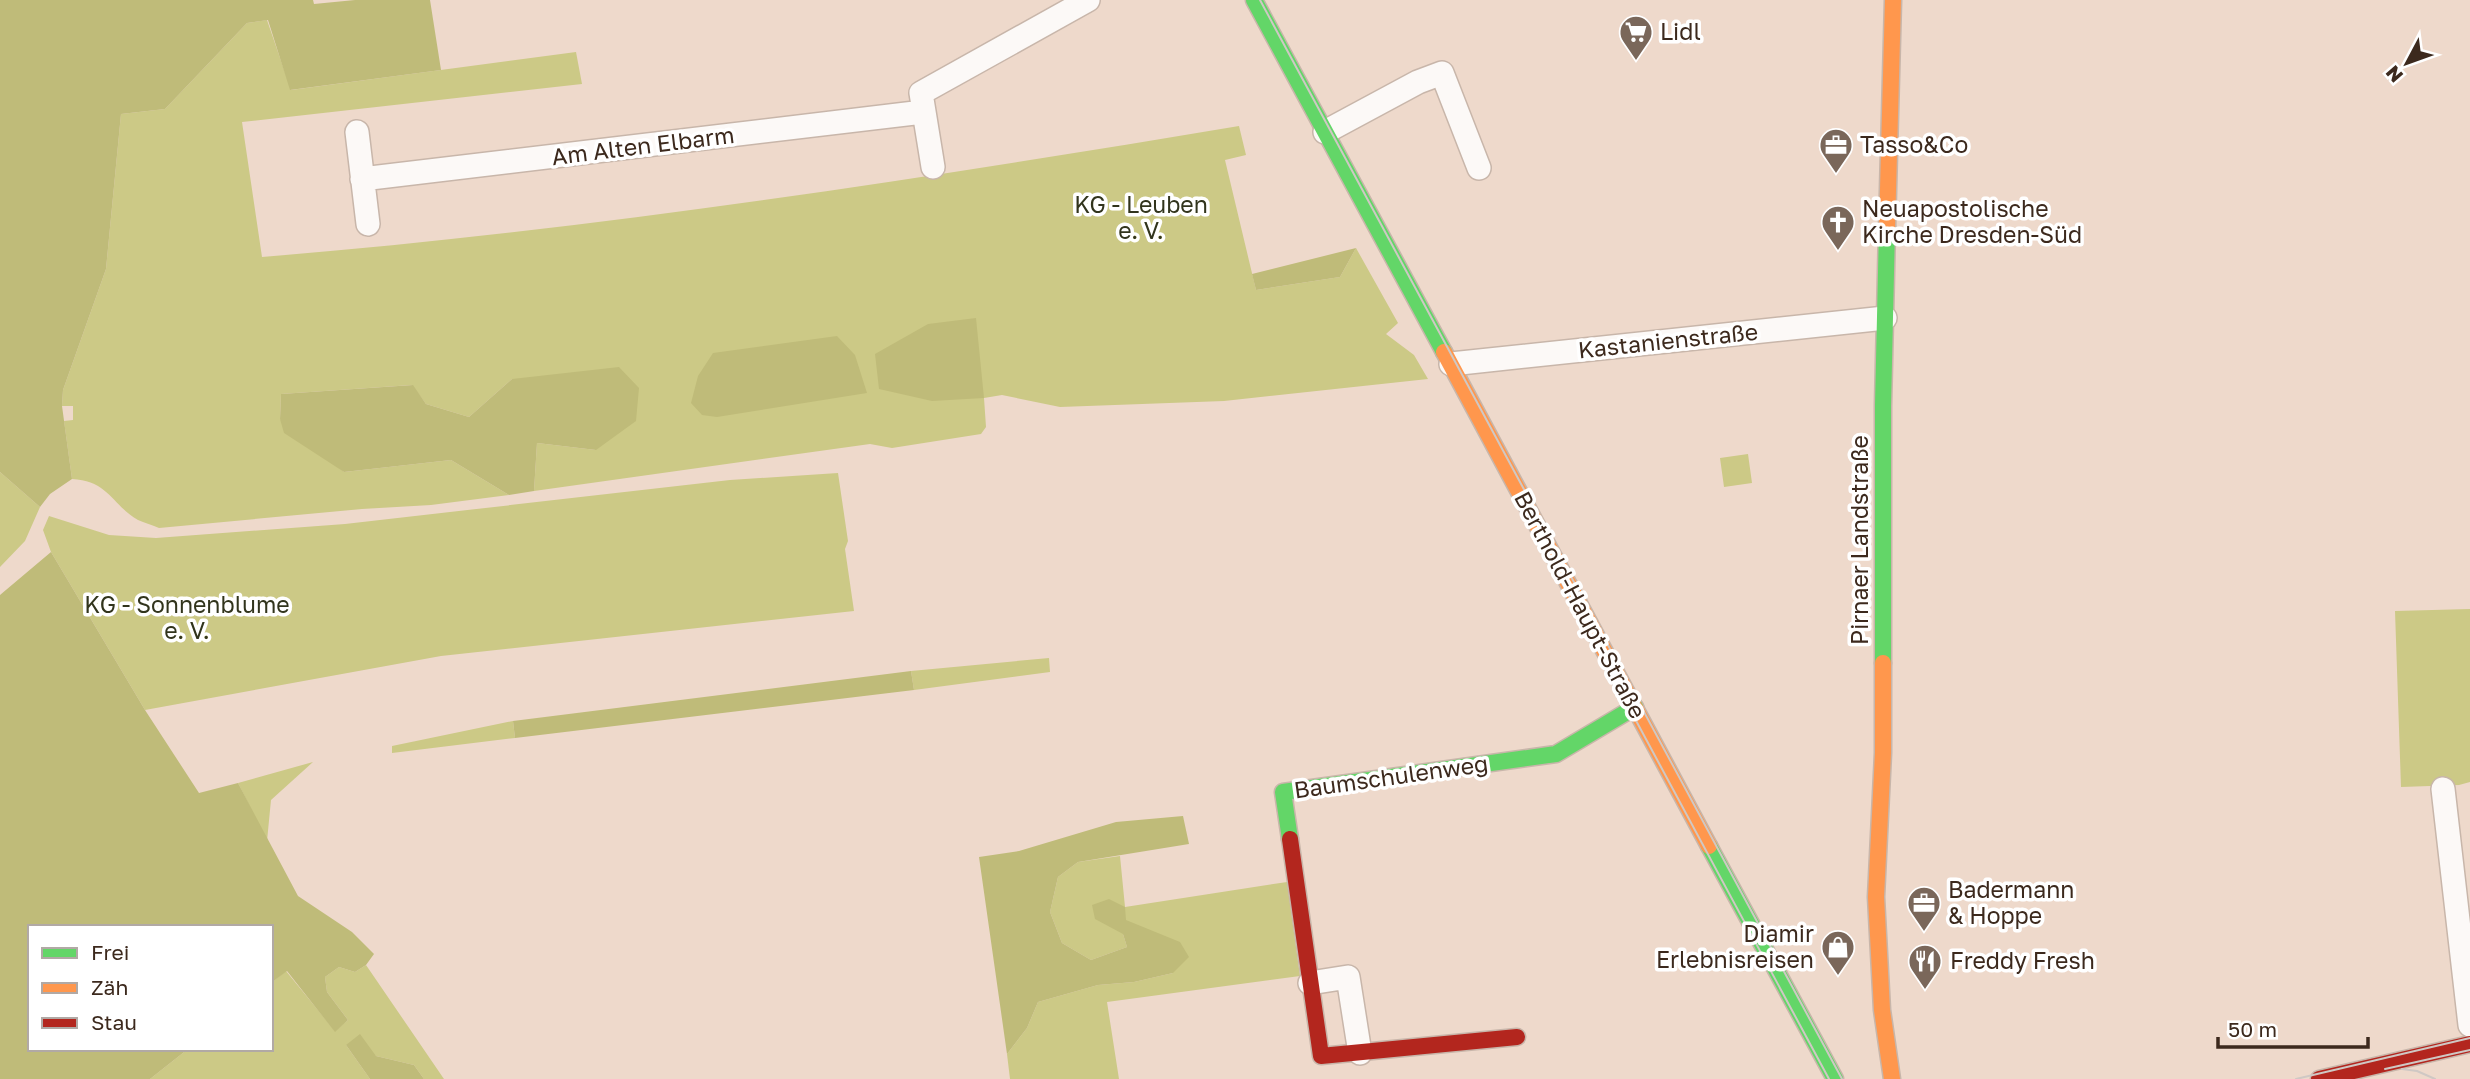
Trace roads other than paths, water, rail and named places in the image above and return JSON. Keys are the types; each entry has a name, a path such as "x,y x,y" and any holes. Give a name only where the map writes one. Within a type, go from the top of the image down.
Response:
{"street":[{"path":"933,167 921,93 1088,0"},
{"name":"Berthold-Haupt-Straße","path":"1254,0 1835,1079"},
{"name":"Pirnaer Landstraße","path":"1892,1079 1882,1010 1877,897 1882,753 1885,318 1893,0"},
{"path":"1325,132 1418,82 1442,73 1479,168"},
{"name":"Am Alten Elbarm","path":"362,179 923,112"},
{"path":"357,132 368,225"},
{"name":"Kastanienstraße","path":"1451,364 1885,318"},
{"name":"Baumschulenweg","path":"1517,1037 1321,1056 1283,792 1556,754 1635,706"},
{"path":"2443,789 2470,1025"},
{"path":"1310,983 1348,977 1360,1053"},
{"path":"2319,1079 2470,1045"}],"tram line":[{"path":"1260,0 1842,1079"},
{"path":"1535,533 1829,1079"},
{"path":"2296,1079 2470,1038"},
{"path":"2385,1069 2470,1050"},
{"path":"2402,1069 2417,1071 2435,1079"}],"place":[{"name":"Lidl","path":"1636,62"},
{"name":"Tasso&Co","path":"1836,175"},
{"name":"Neuapostolische Kirche Dresden-Süd","path":"1838,252"},
{"name":"Badermann & Hoppe","path":"1924,933"},
{"name":"Diamir Erlebnisreisen","path":"1838,977"},
{"name":"Freddy Fresh","path":"1925,991"}],"park label":[{"name":"KG - Leuben e. V.","path":"1141,218"},
{"name":"KG - Sonnenblume e. V.","path":"187,618"}]}
